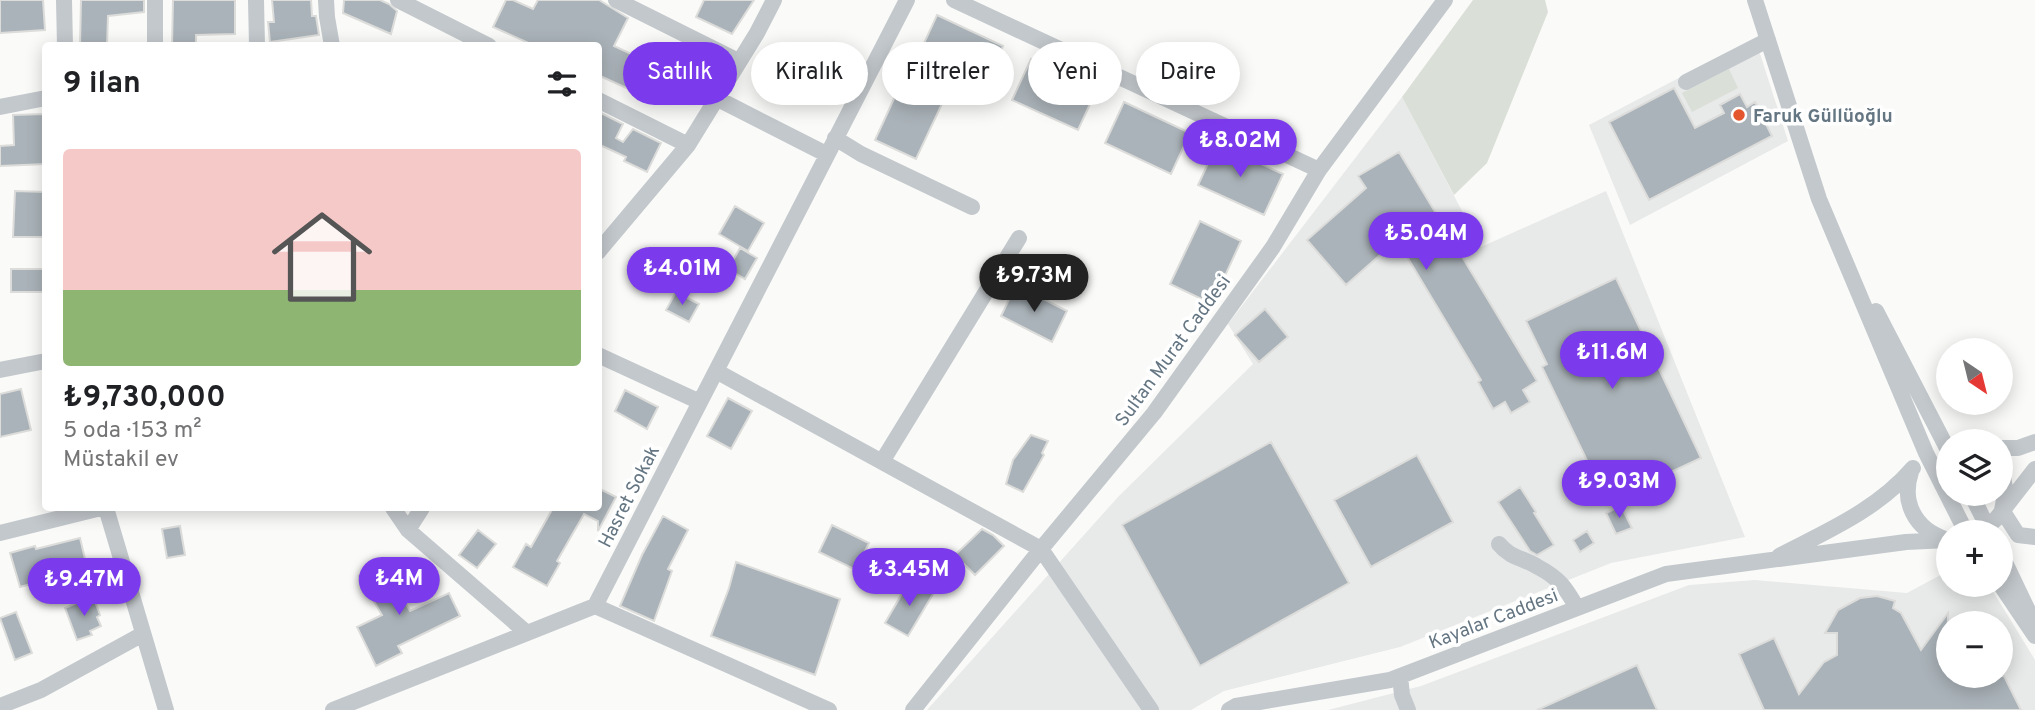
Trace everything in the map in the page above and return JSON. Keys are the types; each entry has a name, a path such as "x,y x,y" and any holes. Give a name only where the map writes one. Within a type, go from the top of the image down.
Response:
{"street":[{"path":"64,0 65,42"},
{"path":"155,0 156,42"},
{"path":"257,0 257,42"},
{"path":"326,0 331,42"},
{"path":"616,0 738,61"},
{"path":"774,0 757,33 716,97 826,154"},
{"name":"Hasret Sokak","path":"595,606 907,0"},
{"path":"954,0 1319,170"},
{"name":"Sultan Murat Caddesi","path":"912,710 1041,548 1154,413 1273,247 1319,170 1445,0"},
{"path":"1755,0 1819,199 1926,453 1960,520"},
{"path":"404,1 481,42"},
{"path":"1686,82 1768,40"},
{"path":"602,246 688,145 738,61"},
{"path":"0,107 42,98"},
{"path":"602,102 688,145"},
{"path":"835,138 861,154 972,207"},
{"path":"1819,199 1938,429"},
{"path":"883,460 1019,238"},
{"path":"602,357 700,402"},
{"path":"0,370 42,362"},
{"path":"716,371 1041,548 1152,710"},
{"path":"2013,448 2035,442"},
{"path":"1770,561 1866,510 1899,484 1926,453 1936,447"},
{"path":"1913,468 1908,482 1907,498 1912,513 1921,526 1936,536"},
{"path":"1994,520 2035,469"},
{"path":"2002,506 2001,510 2018,535 2035,537"},
{"path":"0,533 91,511"},
{"path":"104,511 166,710"},
{"path":"395,511 408,530 527,634"},
{"path":"408,530 420,511"},
{"name":"Kayalar Caddesi","path":"1229,710 1236,706 1390,680 1665,574 1906,542 1936,541"},
{"path":"1499,544 1509,555 1537,565 1565,585 1577,608"},
{"path":"2013,579 2035,625"},
{"path":"2009,597 2035,636"},
{"path":"333,710 595,606 829,710"},
{"path":"0,706 41,690 143,634"},
{"path":"1400,676 1402,695 1408,710"}],"shaded area":[{"path":"1473,0 1545,0 1548,12 1487,163 1454,195 1402,97"},
{"path":"1755,38 1788,141 1630,225 1589,125"},
{"path":"1729,69 1738,88 1692,112 1682,93"},
{"path":"1402,97 1481,247 1606,191 1745,537 1611,563 1400,647 1224,691 1191,710 927,710 1118,497 1253,364 1228,324"},
{"path":"1936,577 1936,597 1996,597 2005,611 1936,611 1936,688 2013,688 2013,624 2035,660 2035,710 1328,710 1421,686 1689,585 1755,580 1907,593"}],"building":[{"path":"0,0 43,0 45,30 0,33"},
{"path":"81,0 144,0 144,12 108,16 107,42 80,42"},
{"path":"173,0 235,0 235,34 196,35 196,42 172,42"},
{"path":"272,0 311,0 312,16 316,16 319,35 270,42 268,22 274,22"},
{"path":"344,0 380,0 389,4 397,11 391,34 343,13"},
{"path":"506,0 513,0 533,9 538,0 599,0 628,18 614,46 623,50 623,86 602,77 602,42 526,42 493,27"},
{"path":"704,0 754,0 732,34 696,17"},
{"path":"937,15 994,42 925,42"},
{"path":"1028,65 1028,105 1090,105 1078,130 1014,101"},
{"path":"1674,88 1695,128 1724,113 1720,105 1740,94 1747,107 1755,102 1772,136 1649,200 1609,122"},
{"path":"1124,102 1190,133 1171,174 1105,143"},
{"path":"891,105 941,105 916,159 875,140"},
{"path":"42,114 42,164 0,166 0,146 14,145 13,115"},
{"path":"602,114 623,124 616,138 623,142 633,129 661,143 647,172 624,161 626,157 602,146"},
{"path":"1217,144 1283,174 1264,215 1198,185"},
{"path":"1399,152 1537,381 1523,390 1530,402 1511,413 1505,402 1493,409 1478,382 1481,380 1397,240 1346,285 1307,240 1366,188 1358,176"},
{"path":"15,191 42,192 42,237 13,237"},
{"path":"735,206 764,223 748,251 719,234"},
{"path":"1200,221 1241,241 1212,304 1170,284"},
{"path":"740,248 757,258 745,279 728,269"},
{"path":"11,269 42,269 42,292 11,292"},
{"path":"1616,278 1701,458 1607,502 1542,367 1547,364 1526,321"},
{"path":"1016,285 1067,311 1052,342 1001,316"},
{"path":"676,292 699,304 689,322 666,310"},
{"path":"1265,309 1288,337 1259,362 1235,335"},
{"path":"21,389 31,430 0,437 0,394"},
{"path":"625,390 658,407 647,429 615,411"},
{"path":"728,398 752,411 731,449 707,436"},
{"path":"1031,435 1048,441 1042,453 1044,455 1023,492 1006,484 1013,460"},
{"path":"1271,442 1349,583 1200,666 1122,525"},
{"path":"1417,455 1453,522 1371,567 1334,500"},
{"path":"1520,487 1554,545 1537,555 1530,551 1498,502"},
{"path":"602,490 616,497 598,531 598,521 584,514 557,561 560,563 547,586 513,567 526,544 531,547 551,511 602,511"},
{"path":"1621,506 1632,528 1616,534 1606,513"},
{"path":"663,516 688,530 668,569 672,571 654,621 620,606 642,555"},
{"path":"832,525 869,543 856,570 819,552"},
{"path":"180,526 185,555 167,558 162,529"},
{"path":"982,529 1004,546 975,575 955,555"},
{"path":"478,530 496,544 477,568 459,555"},
{"path":"1587,531 1594,543 1580,552 1573,540"},
{"path":"80,538 86,563 43,574 45,580 20,587 10,553"},
{"path":"381,562 410,611 449,593 460,616 398,646 402,653 376,666 357,627 382,615 359,576"},
{"path":"736,562 840,599 815,675 711,636"},
{"path":"910,580 933,594 908,636 885,623"},
{"path":"93,596 101,626 90,631 92,635 77,640 65,608"},
{"path":"1877,596 1895,601 1893,608 1901,613 1921,650 1936,629 1936,688 2010,688 2021,710 1764,710 1739,654 1774,638 1799,694 1824,662 1837,655 1837,633 1825,633 1838,610 1860,598"},
{"path":"16,612 32,653 15,660 0,618"},
{"path":"1637,665 1657,710 1537,710"}],"place":[{"name":"Faruk Güllüoğlu","path":"1739,115"}]}
